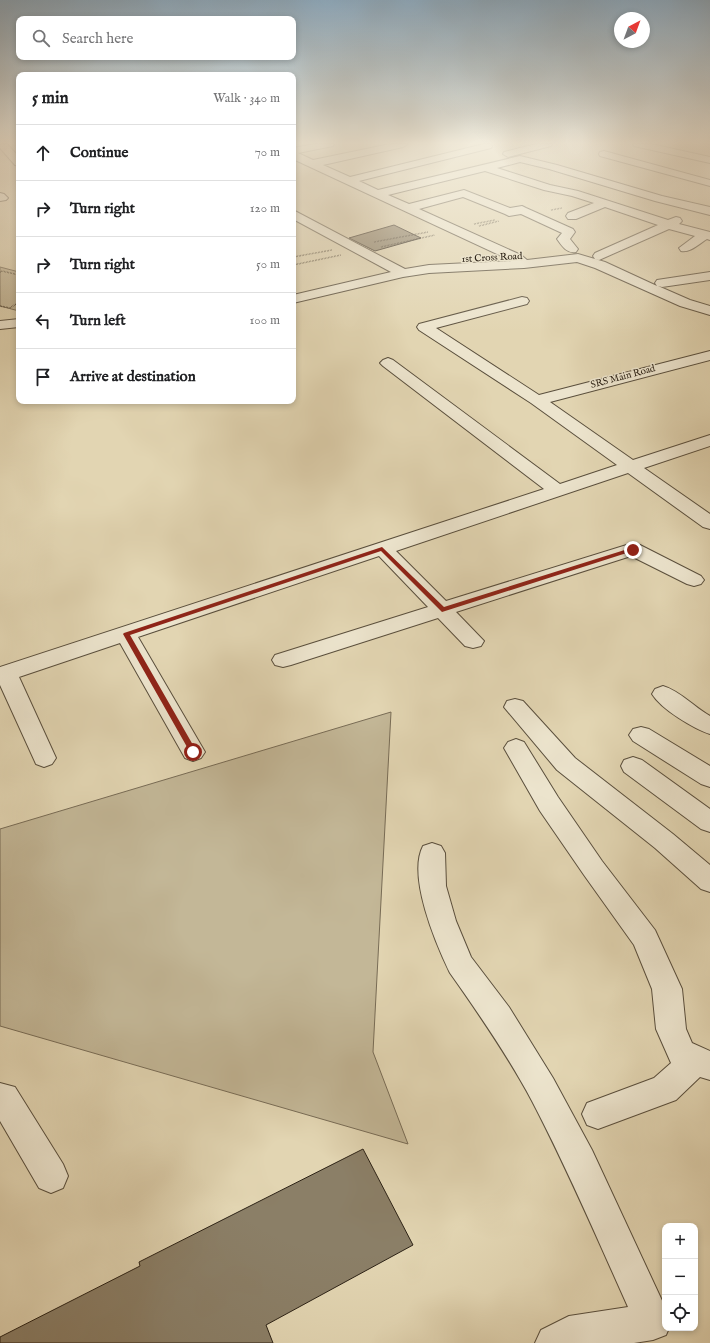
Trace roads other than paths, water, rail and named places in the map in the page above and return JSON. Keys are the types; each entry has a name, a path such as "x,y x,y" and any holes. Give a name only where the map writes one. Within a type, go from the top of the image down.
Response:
{"street":[{"path":"405,207 520,261"},
{"path":"408,208 413,207"},
{"path":"496,207 509,212 522,210 569,232 563,238 572,249"},
{"path":"572,216 596,207"},
{"path":"616,207 670,225"},
{"path":"692,207 710,211"},
{"path":"296,216 398,270"},
{"path":"599,256 681,219 708,233 685,248"},
{"name":"1st Cross Road","path":"520,261 560,250 572,249 586,252 710,302"},
{"path":"296,289 398,270 578,258 600,265 684,303 710,311"},
{"path":"296,298 398,270"},
{"path":"662,283 710,276"},
{"path":"692,279 710,286"},
{"path":"522,301 424,327 537,400 710,523"},
{"path":"0,325 16,323"},
{"path":"0,332 16,331"},
{"name":"SRS Main Road","path":"537,400 710,354"},
{"path":"388,362 557,490"},
{"path":"44,758 3,674 710,440"},
{"path":"382,548 473,641"},
{"path":"283,660 633,550 694,580"},
{"path":"126,634 193,752"},
{"path":"663,694 692,716 710,726"},
{"path":"515,707 566,764 664,841 710,881"},
{"path":"641,734 710,778"},
{"path":"516,748 549,804 593,868 645,938 667,989 671,1029 681,1053 703,1063"},
{"path":"633,766 710,822"},
{"path":"432,853 433,886 442,920 460,964 498,1016 542,1089 580,1162 653,1322 569,1334 554,1343"},
{"path":"598,1114 665,1089 703,1063"},
{"path":"0,1098 4,1098 51,1176"}]}
